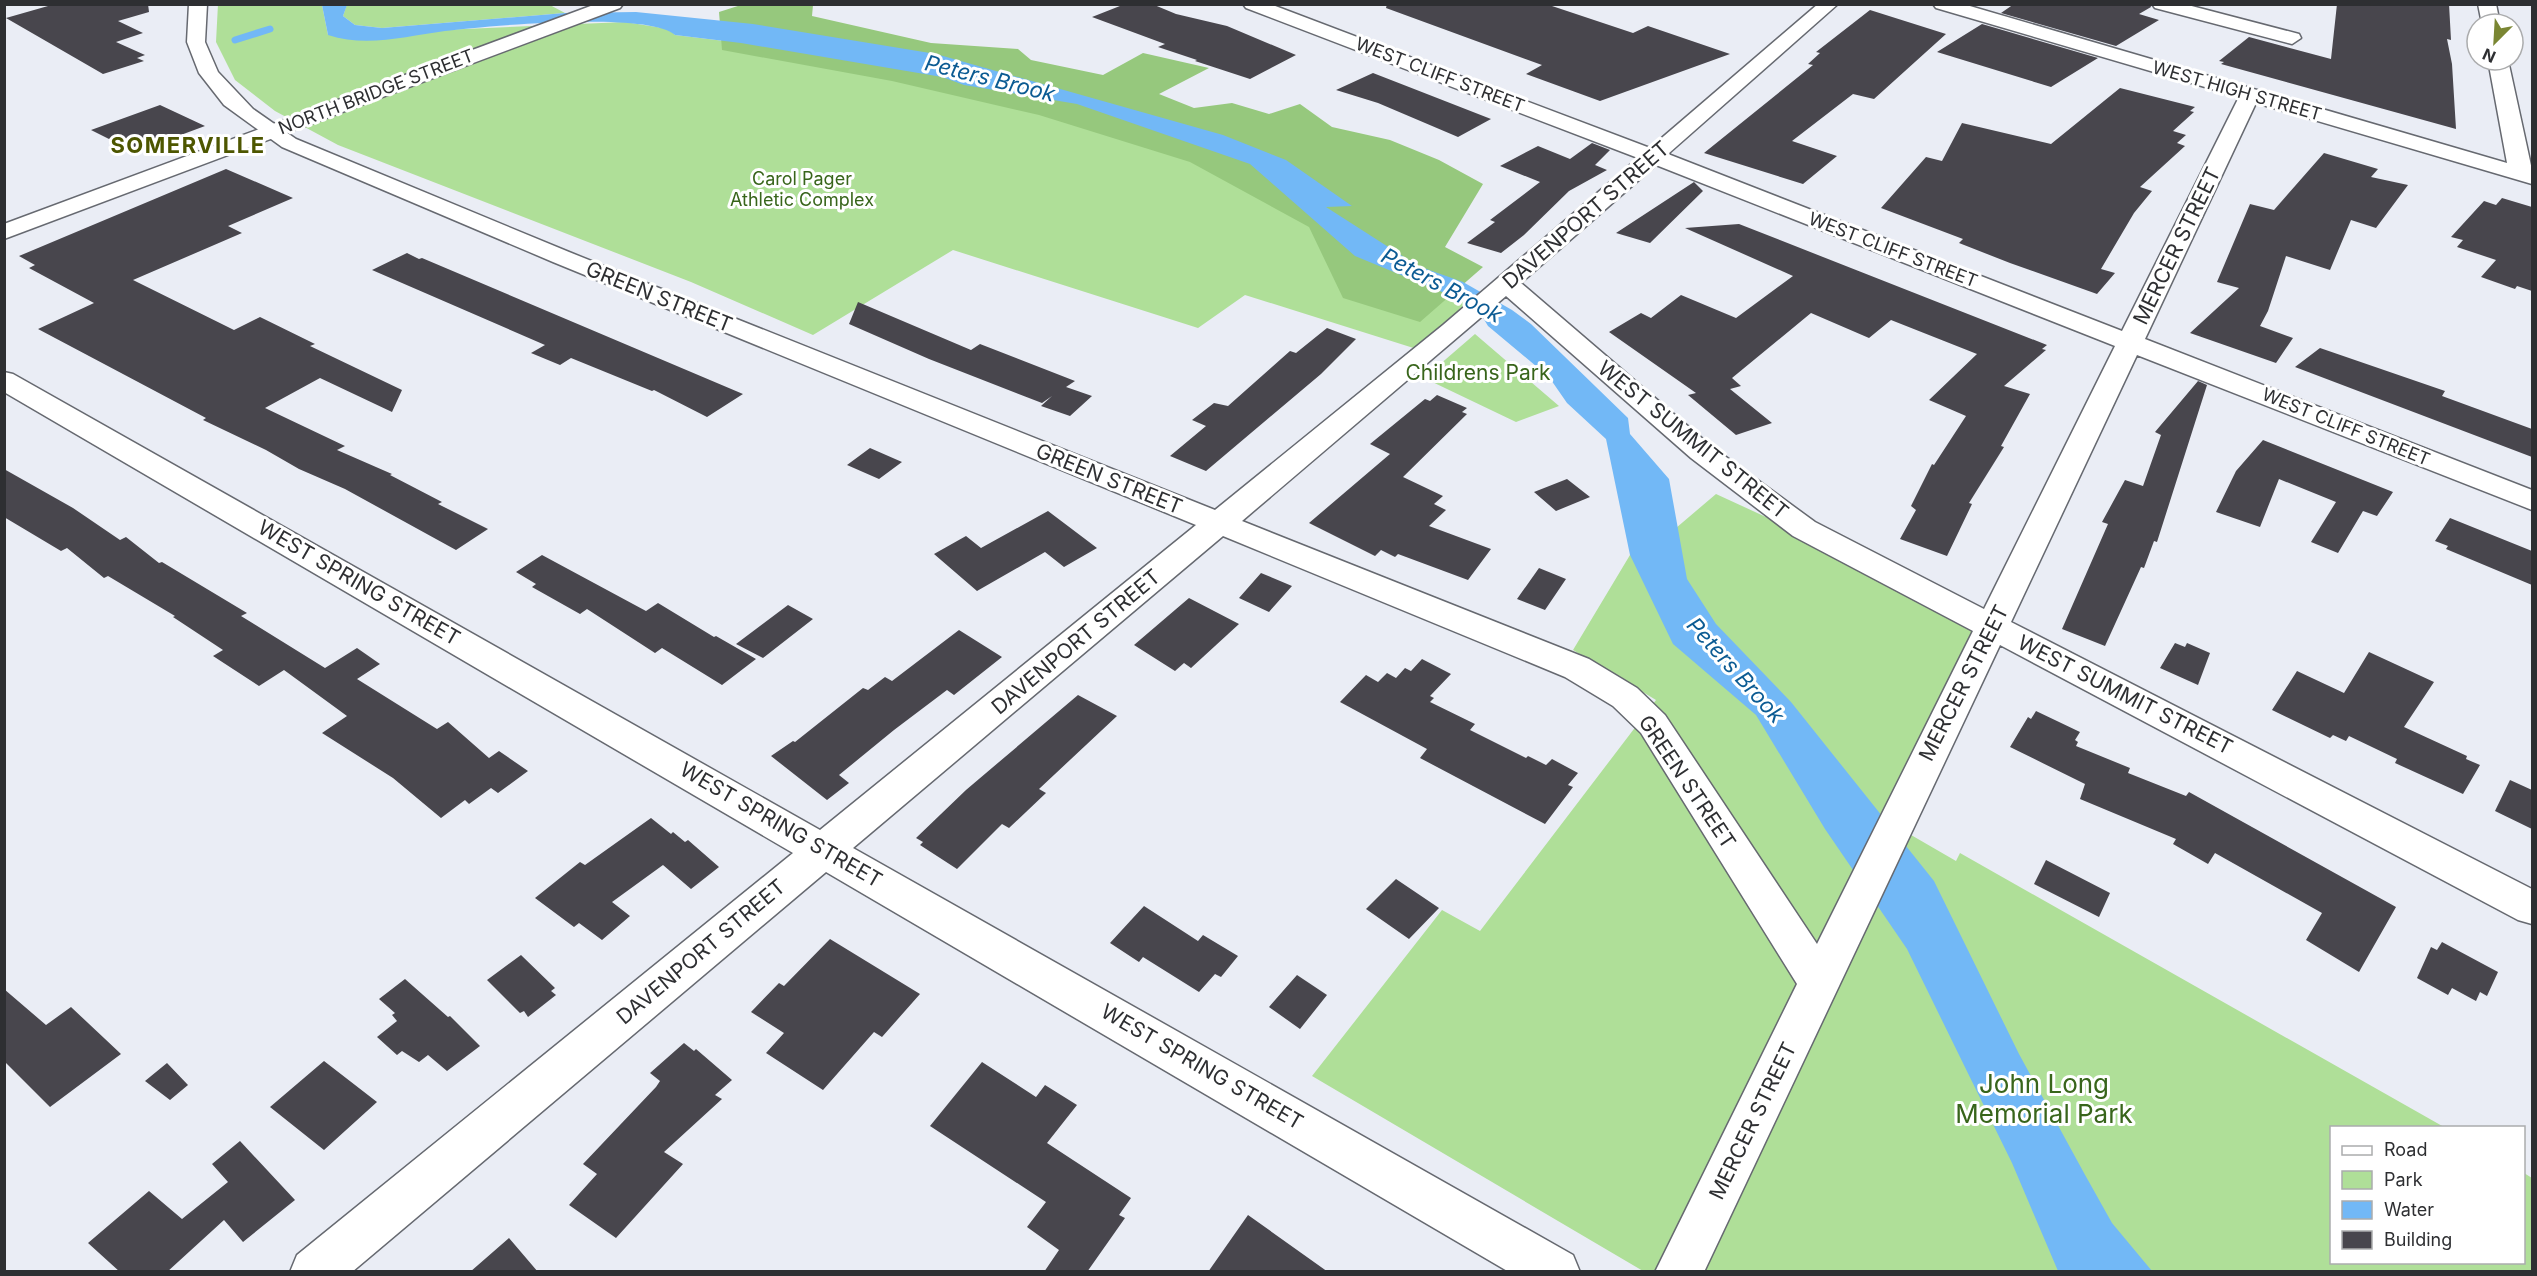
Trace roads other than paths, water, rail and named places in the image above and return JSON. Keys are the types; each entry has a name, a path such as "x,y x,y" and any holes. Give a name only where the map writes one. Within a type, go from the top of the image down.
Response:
{"street":[{"name":"GREEN STREET","path":"198,4 195,40 200,59 221,90 270,132 289,143 561,257 1577,668 1625,697 1653,724 1820,984"},
{"name":"NORTH BRIDGE STREET","path":"4,232 614,4"},
{"name":"WEST CLIFF STREET","path":"1252,4 1654,156 2532,501"},
{"name":"DAVENPORT STREET","path":"314,1272 1501,289 1829,4"},
{"name":"WEST HIGH STREET","path":"1942,4 2526,175"},
{"path":"2161,4 2292,38"},
{"path":"2501,72 2526,175"},
{"name":"MERCER STREET","path":"1678,1272 1839,945 1900,811 1992,628 2250,95"},
{"name":"WEST SUMMIT STREET","path":"1501,289 1701,452 1778,512 1804,529 2532,908"},
{"name":"WEST SPRING STREET","path":"4,380 826,850 1556,1272"}],"water":[{"name":"Peters Brook","path":"322,5 347,5 343,16 355,25 382,28 565,13 636,12 753,24 936,54 1223,135 1286,160 1352,206 1326,207 1418,266 1463,282 1512,310 1531,324 1628,418 1630,434 1669,479 1687,579 1716,624 1791,702 1934,881 2019,1054 2084,1173 2112,1223 2152,1271 2058,1271 2012,1163 1907,949 1825,829 1756,715 1673,644 1630,555 1606,439 1567,403 1549,377 1488,326 1476,306 1355,256 1250,164 1077,104 964,85 942,77 741,43 675,35 659,28 633,24 565,22 494,26 386,40 357,41 328,35"}],"waterway":[{"path":"235,40 270,29"}],"district":[{"name":"SOMERVILLE","path":"188,145"}],"park label":[{"name":"Carol Pager Athletic Complex","path":"802,189"},
{"name":"Childrens Park","path":"1478,373"},
{"name":"John Long Memorial Park","path":"2044,1099"}]}
